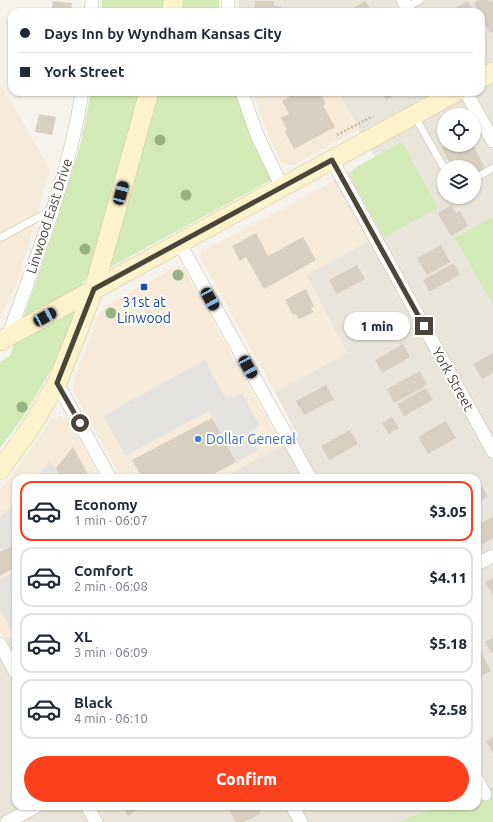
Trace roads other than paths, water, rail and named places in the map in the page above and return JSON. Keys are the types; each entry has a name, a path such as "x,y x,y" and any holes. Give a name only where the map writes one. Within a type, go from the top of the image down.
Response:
{"main road":[{"path":"0,470 31,427 57,383 94,289 148,96"},
{"path":"4,339 450,96"}],"street":[{"name":"Linwood East Drive","path":"4,339 62,183 77,123 81,96"},
{"path":"243,96 257,135 282,187"},
{"path":"460,96 493,142"},
{"name":"York Street","path":"332,160 493,451"},
{"path":"180,244 308,474"},
{"path":"57,383 108,474"},
{"path":"481,562 493,556"},
{"path":"0,644 12,666"},
{"path":"481,787 485,794"},
{"path":"7,822 30,810"},
{"path":"89,810 96,822"},
{"path":"294,810 301,822"}],"lane":[{"path":"406,6 420,0"},
{"path":"414,115 439,160"},
{"path":"481,174 493,168"},
{"path":"0,238 52,210"}],"place":[{"name":"31st at Linwood","path":"144,287"},
{"name":"Dollar General","path":"198,439"}]}
